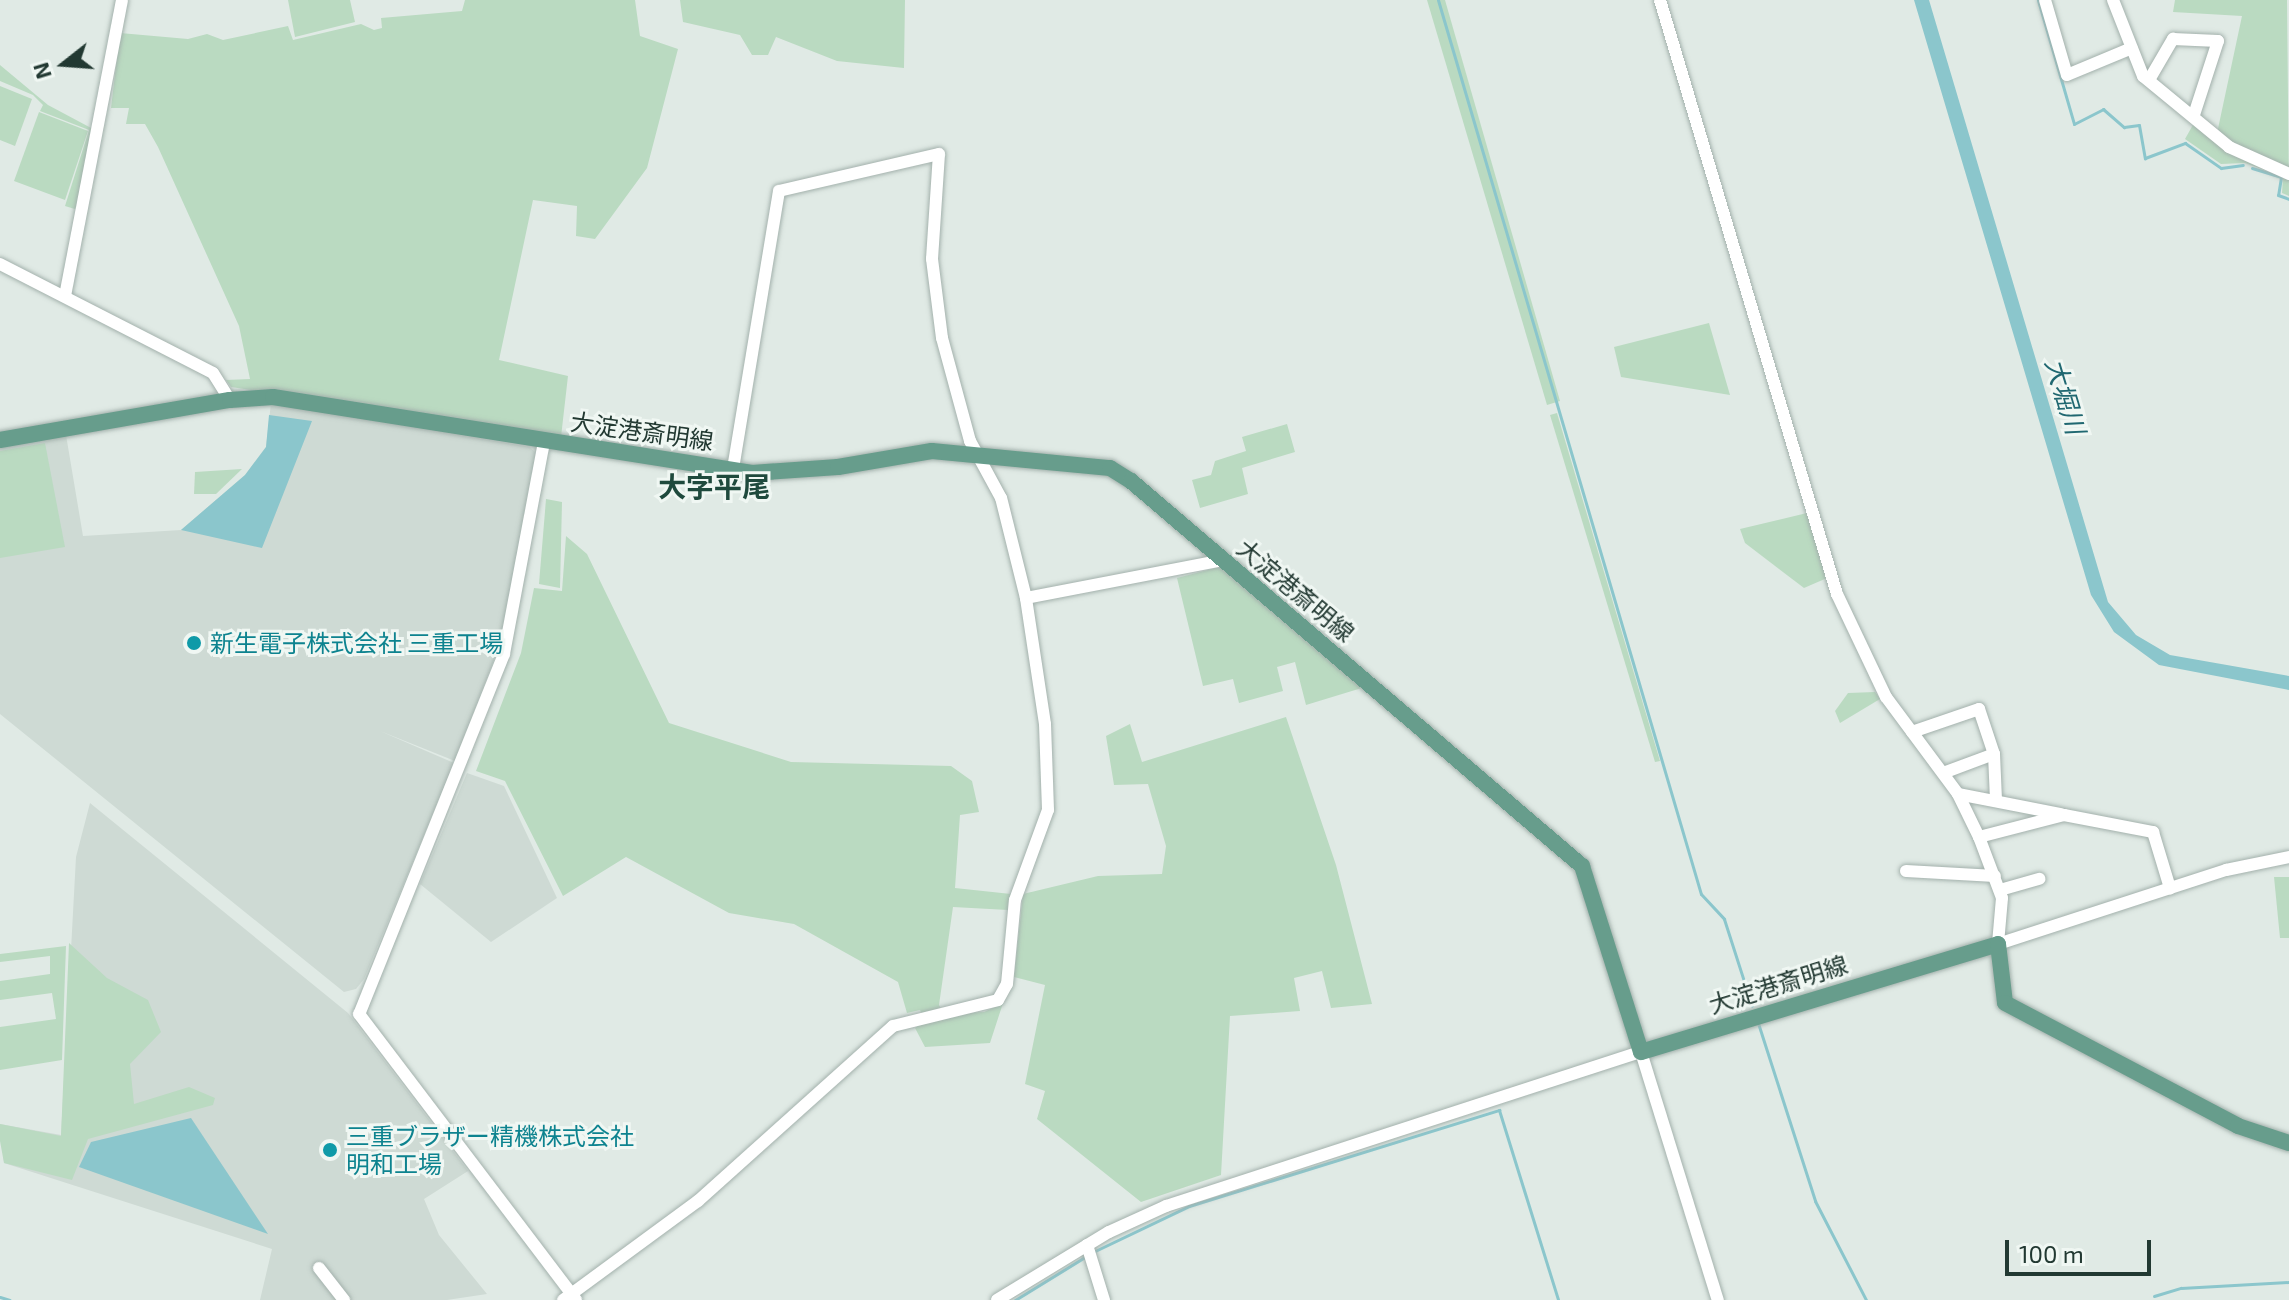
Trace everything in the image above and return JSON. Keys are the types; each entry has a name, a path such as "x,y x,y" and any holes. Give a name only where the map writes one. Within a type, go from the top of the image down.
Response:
{"main road":[{"name":"大淀港斎明線","path":"0,440 230,400 285,398 544,442 733,469 838,467 932,451 1110,468 1223,560 1582,866 1641,1052 1998,944"},
{"path":"1998,944 2005,1003 2238,1126 2289,1143"}],"street":[{"path":"65,296 122,0"},
{"path":"1660,0 1837,594 1886,697 1958,794 1979,837 2000,890 1998,944 2170,888 2289,857"},
{"path":"2045,0 2067,75 2132,48"},
{"path":"2113,0 2149,80 2239,153 2289,174"},
{"path":"2149,80 2173,39 2218,41 2194,115"},
{"path":"544,442 501,663 359,1014 569,1297 698,1201 893,1026 938,1011 983,1005 1003,995 1015,900 1048,810 1045,724 1026,598 1001,498 980,454 970,441 942,338 932,259 939,154 779,191 733,469"},
{"path":"0,264 213,373 230,400"},
{"path":"1026,598 1223,560"},
{"path":"1912,732 1979,709 1994,754 1996,800"},
{"path":"1943,773 1994,754"},
{"path":"1958,794 2153,832 2170,888"},
{"path":"1979,837 2064,815"},
{"path":"1906,871 1995,876"},
{"path":"2000,890 2039,879"},
{"path":"997,1300 1089,1251 1131,1220 1207,1191 1641,1052 1718,1300"},
{"path":"1089,1251 1104,1300"},
{"path":"319,1268 344,1300"}],"shaded area":[{"path":"271,403 530,447 537,454 507,626 455,761 380,731 454,763 364,979 356,989 344,992 0,714 0,446 66,435 83,536 181,530 245,475 266,447"},
{"path":"467,773 504,786 557,898 491,942 420,884"},
{"path":"90,803 348,1013 468,1171 424,1199 439,1235 487,1294 447,1300 260,1300 272,1249 4,1163 0,1124 61,1135 76,857"}],"green space":[{"path":"288,0 350,0 355,22 295,37"},
{"path":"465,0 635,0 640,36 678,49 647,168 595,239 576,236 577,206 533,200 499,360 568,376 561,437 231,387 226,380 250,379 239,326 145,124 126,124 129,108 111,108 120,33 188,39 207,34 223,40 288,26 293,40 361,24 374,30 382,28 381,18 462,11"},
{"path":"680,0 905,0 904,68 837,61 776,37 768,55 752,55 740,35 683,22"},
{"path":"1427,0 1445,0 1560,401 1547,405"},
{"path":"2175,0 2287,0 2289,196 2282,193 2283,176 2245,163 2221,164 2185,139 2194,123 2216,138 2242,16 2173,12"},
{"path":"0,65 48,105 93,129 78,210 65,206 89,130 40,111 43,105 33,95 0,81"},
{"path":"0,86 32,99 15,146 0,140"},
{"path":"39,112 88,131 65,200 14,181"},
{"path":"1709,323 1730,395 1621,377 1614,347"},
{"path":"1557,413 1660,761 1655,762 1550,415"},
{"path":"1287,424 1295,452 1242,468 1248,494 1200,508 1192,480 1211,475 1215,461 1246,451 1242,437"},
{"path":"45,443 65,547 0,558 0,451"},
{"path":"242,469 216,494 194,494 195,472"},
{"path":"546,499 562,502 560,588 539,584"},
{"path":"1807,513 1827,578 1804,588 1745,543 1740,529"},
{"path":"566,536 587,554 669,723 791,762 951,766 972,781 979,812 960,815 955,888 1011,894 1008,910 953,907 939,1005 944,1014 984,1012 1003,1003 990,1043 925,1047 915,1028 924,1019 920,1010 907,1013 898,982 794,924 729,913 626,857 563,896 505,781 476,771 521,653 534,588 562,591"},
{"path":"1223,566 1365,687 1306,705 1295,662 1277,667 1283,691 1239,703 1233,679 1203,686 1177,578"},
{"path":"1875,692 1880,699 1840,723 1835,711 1848,693"},
{"path":"1286,717 1336,865 1372,1004 1331,1008 1322,971 1294,978 1300,1011 1230,1016 1221,1175 1141,1202 1037,1119 1045,1091 1025,1084 1045,985 1014,977 1023,894 1098,876 1162,874 1166,846 1148,784 1114,785 1106,736 1130,724 1142,762"},
{"path":"2274,877 2289,877 2289,938 2280,938"},
{"path":"69,943 107,978 148,1000 161,1032 130,1064 134,1104 189,1087 215,1098 213,1105 88,1139 72,1180 4,1163 0,1141 0,1124 61,1136"},
{"path":"66,946 62,1060 0,1070 0,1027 56,1019 52,993 0,1000 0,981 50,974 50,956 0,962 0,954"}],"water":[{"path":"1914,0 1929,0 2108,602 2136,635 2170,655 2289,676 2289,690 2159,665 2114,632 2091,595"},
{"path":"269,415 312,421 262,548 181,530 245,475 266,447"},
{"path":"191,1118 268,1234 79,1167 91,1142"}],"waterway":[{"path":"1438,0 1701,894 1724,919 1752,1006"},
{"path":"2038,0 2074,124 2103,109 2124,127 2139,125 2145,158 2185,143 2221,168 2243,165"},
{"path":"2252,168 2281,177 2278,195 2289,199"},
{"path":"1758,1023 1815,1201 1866,1300"},
{"path":"1095,1251 1189,1206 1499,1110 1558,1300"},
{"path":"1015,1300 1085,1257"},
{"path":"2154,1296 2181,1288 2289,1282"},
{"path":"0,1297 10,1300"}],"place":[{"name":"新生電子株式会社 三重工場","path":"194,643"},
{"name":"三重ブラザー精機株式会社 明和工場","path":"330,1150"}],"district":[{"name":"大字平尾","path":"714,486"}],"water label":[{"name":"大堀川","path":"2066,396"}]}
